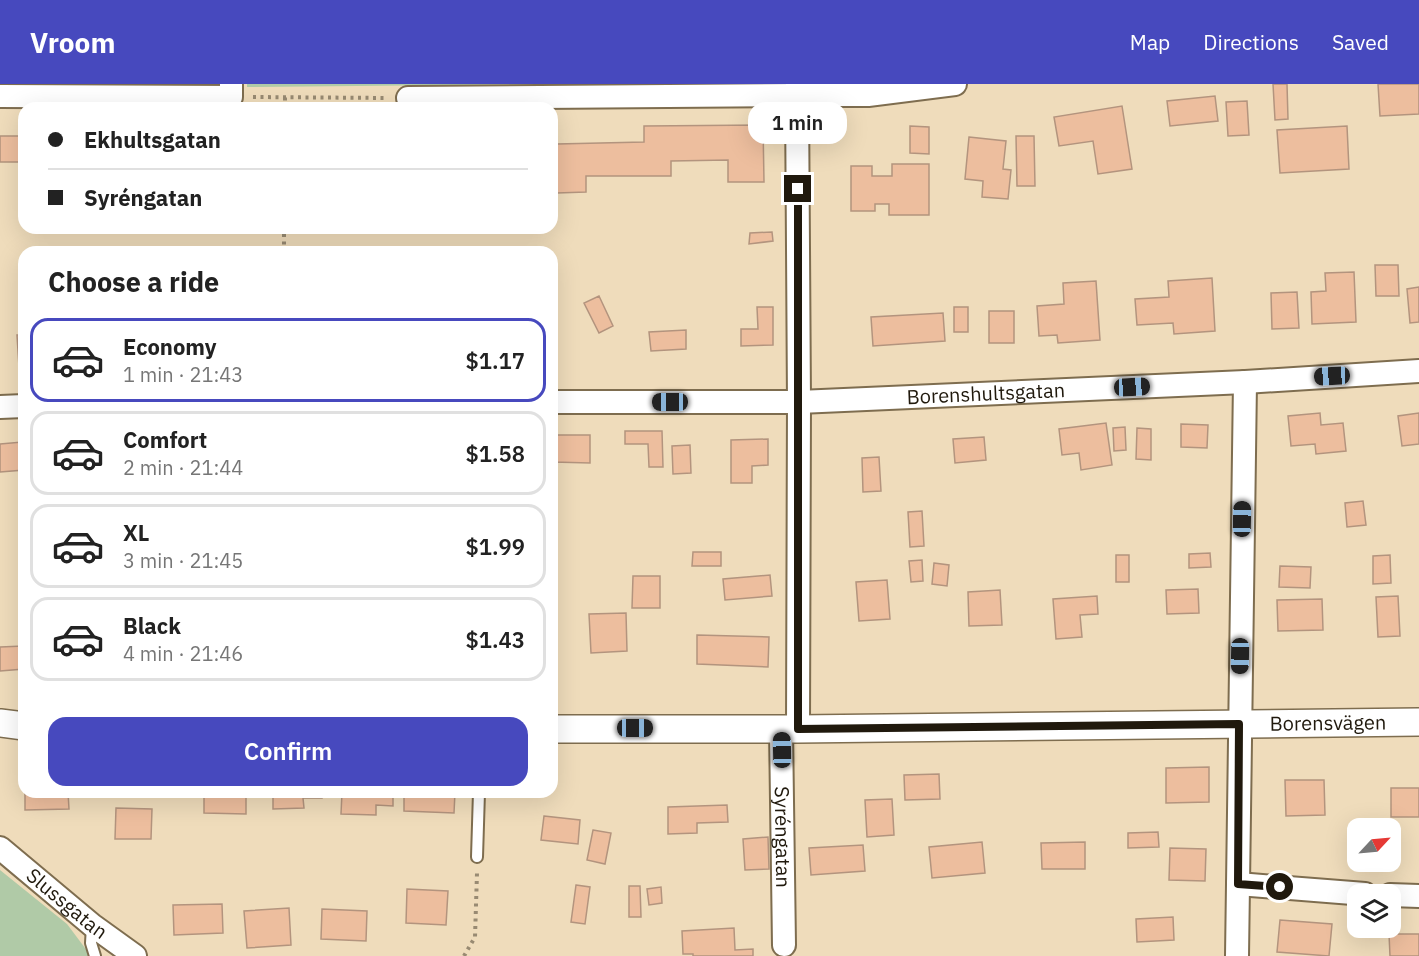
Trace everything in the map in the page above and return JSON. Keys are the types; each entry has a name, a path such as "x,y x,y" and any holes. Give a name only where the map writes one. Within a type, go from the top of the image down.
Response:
{"street":[{"path":"408,98 797,89 868,95 955,84"},
{"name":"Syréngatan","path":"784,945 799,402 797,89"},
{"path":"0,96 231,90"},
{"name":"Borenshultsgatan","path":"558,402 799,402 1245,382 1419,371"},
{"path":"1237,956 1245,382"},
{"path":"0,407 18,406"},
{"name":"Borensvägen","path":"558,729 790,729 1419,722"},
{"path":"0,723 18,725"},
{"name":"Slussgatan","path":"0,848 92,925 135,956"},
{"path":"1238,884 1347,893"},
{"path":"1401,895 1419,896"}],"lane":[{"path":"477,857 479,798"},
{"path":"92,925 91,943 95,956"}],"path":[{"path":"231,90 285,97 408,98"},
{"path":"285,97 285,102"},
{"path":"464,956 475,937 477,857"}],"green space":[{"path":"247,84 578,84 247,87"},
{"path":"0,870 67,924 91,956 0,956"}],"building":[{"path":"1273,84 1287,84 1288,119 1275,120"},
{"path":"1378,84 1419,84 1419,114 1380,116"},
{"path":"1215,96 1218,121 1170,126 1167,101"},
{"path":"1247,101 1249,135 1228,136 1226,102"},
{"path":"1122,106 1132,169 1098,174 1093,141 1059,146 1054,117"},
{"path":"763,125 764,182 728,182 728,160 671,161 671,176 586,176 586,192 558,193 558,144 644,142 644,126"},
{"path":"910,126 929,127 929,154 910,153"},
{"path":"1347,126 1349,169 1280,173 1277,130"},
{"path":"0,136 18,136 18,162 0,162"},
{"path":"1016,136 1034,136 1035,186 1017,186"},
{"path":"969,137 1006,141 1003,169 1011,170 1008,199 982,197 983,181 965,179"},
{"path":"892,164 929,164 929,215 889,215 889,204 875,204 875,211 851,211 851,166 872,166 872,176 892,176"},
{"path":"772,232 773,241 749,244 750,233"},
{"path":"1375,265 1398,265 1399,296 1376,296"},
{"path":"1354,272 1356,322 1312,324 1311,292 1326,291 1325,273"},
{"path":"1212,278 1215,331 1174,334 1173,323 1137,325 1135,299 1169,297 1168,281"},
{"path":"1096,281 1100,340 1058,343 1057,335 1039,336 1037,306 1064,304 1063,283"},
{"path":"1419,287 1419,322 1410,323 1407,289"},
{"path":"1297,292 1299,328 1272,329 1271,293"},
{"path":"599,296 613,326 599,333 584,303"},
{"path":"757,307 773,307 773,345 741,346 741,329 758,329"},
{"path":"954,307 968,307 968,332 954,332"},
{"path":"989,311 1014,311 1014,343 989,343"},
{"path":"943,313 945,341 873,346 871,317"},
{"path":"686,330 686,349 651,351 649,332"},
{"path":"1320,413 1321,425 1343,423 1346,451 1316,454 1315,444 1291,446 1288,416"},
{"path":"1419,413 1419,444 1402,446 1398,416"},
{"path":"1106,423 1112,465 1081,470 1079,453 1062,455 1059,429"},
{"path":"1181,424 1208,425 1207,448 1181,447"},
{"path":"1125,427 1126,450 1114,451 1113,428"},
{"path":"1137,428 1151,429 1151,460 1136,459"},
{"path":"625,431 662,431 663,467 649,467 648,444 625,444"},
{"path":"558,435 590,435 590,463 558,462"},
{"path":"984,437 986,460 955,463 953,439"},
{"path":"768,439 768,465 752,466 752,483 731,483 731,440"},
{"path":"18,442 18,470 0,472 0,444"},
{"path":"690,445 691,473 673,474 672,446"},
{"path":"879,457 881,491 863,492 862,458"},
{"path":"1363,501 1366,525 1347,527 1345,503"},
{"path":"922,511 924,546 910,547 908,512"},
{"path":"693,552 721,552 721,566 692,566"},
{"path":"1210,553 1211,567 1189,568 1189,554"},
{"path":"1116,555 1129,555 1129,582 1116,582"},
{"path":"1390,555 1391,583 1373,584 1373,556"},
{"path":"922,560 923,581 911,582 909,561"},
{"path":"934,563 949,565 947,586 932,584"},
{"path":"1280,566 1311,567 1310,588 1279,587"},
{"path":"770,575 772,596 725,600 723,579"},
{"path":"633,576 660,576 660,608 632,608"},
{"path":"887,580 890,619 859,621 856,582"},
{"path":"1198,589 1199,613 1167,614 1166,590"},
{"path":"1000,590 1002,625 969,626 968,592"},
{"path":"1097,596 1098,614 1080,615 1082,637 1056,639 1053,599"},
{"path":"1398,596 1400,636 1378,637 1376,597"},
{"path":"1322,599 1323,630 1278,631 1277,600"},
{"path":"626,613 627,651 591,653 589,614"},
{"path":"697,635 769,637 768,667 697,664"},
{"path":"18,646 18,670 0,671 0,647"},
{"path":"1209,767 1209,802 1166,803 1166,768"},
{"path":"939,774 940,799 905,800 904,775"},
{"path":"1285,780 1324,780 1325,815 1286,816"},
{"path":"1391,788 1419,788 1419,817 1391,817"},
{"path":"25,798 68,798 69,809 25,810"},
{"path":"204,798 246,798 246,814 204,813"},
{"path":"273,798 303,798 304,808 273,809"},
{"path":"342,798 393,798 393,806 376,805 376,815 341,814"},
{"path":"404,798 455,798 454,813 404,811"},
{"path":"892,799 894,835 867,837 865,800"},
{"path":"727,805 728,822 697,823 697,833 668,834 668,807"},
{"path":"116,808 152,809 151,839 115,839"},
{"path":"544,816 580,820 578,844 541,840"},
{"path":"593,830 611,833 605,864 587,860"},
{"path":"1158,832 1159,847 1128,848 1128,833"},
{"path":"768,837 769,869 745,870 743,839"},
{"path":"982,842 985,873 932,878 929,847"},
{"path":"1085,842 1085,869 1042,869 1041,843"},
{"path":"863,845 865,871 811,875 809,848"},
{"path":"1170,848 1206,849 1205,881 1169,880"},
{"path":"576,885 590,887 585,924 571,922"},
{"path":"629,886 640,886 641,917 629,917"},
{"path":"661,887 662,903 649,905 647,889"},
{"path":"407,889 448,891 446,925 406,923"},
{"path":"222,904 223,933 174,935 173,905"},
{"path":"289,908 291,945 247,948 244,911"},
{"path":"322,909 367,911 366,941 321,939"},
{"path":"1173,917 1174,940 1137,942 1136,919"},
{"path":"1280,920 1332,924 1329,956 1277,952"},
{"path":"734,928 735,950 753,949 753,956 683,954 682,931"},
{"path":"1401,934 1419,934 1419,956 1390,956 1389,938 1401,938"}],"route":[{"path":"798,189 798,729 1239,724 1238,884 1280,887"}]}
